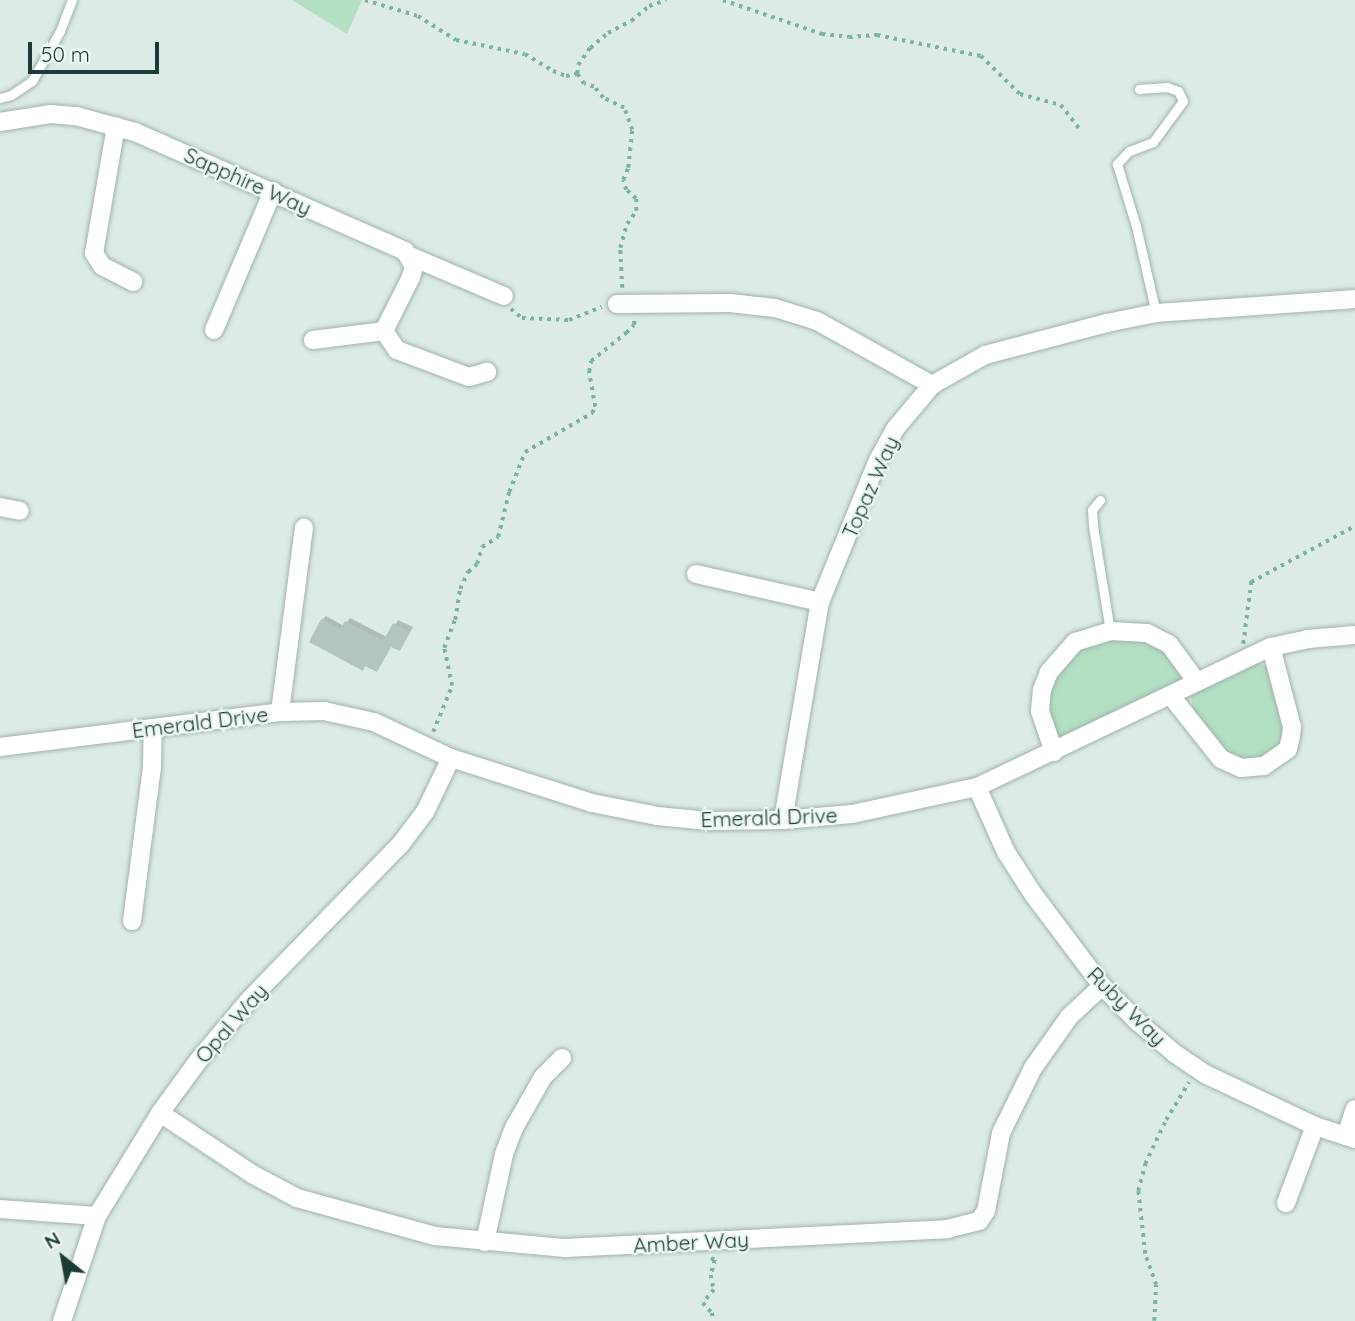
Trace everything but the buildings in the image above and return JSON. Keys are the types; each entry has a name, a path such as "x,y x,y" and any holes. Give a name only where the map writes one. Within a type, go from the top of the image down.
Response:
{"street":[{"name":"Sapphire Way","path":"0,122 51,114 76,116 116,126 273,191 405,251 410,256 504,296"},
{"path":"116,126 94,253 102,266 133,282"},
{"path":"214,330 273,191"},
{"path":"384,331 411,277 414,267 410,256"},
{"name":"Topaz Way","path":"783,820 820,602 878,460 895,429 932,385 967,364 1009,347 1156,313 1355,299"},
{"path":"625,304 730,303 793,313 817,321 932,385"},
{"path":"313,340 384,331"},
{"path":"384,331 397,350 469,377 487,372"},
{"path":"0,507 20,511"},
{"path":"280,712 304,528"},
{"path":"696,575 820,602"},
{"path":"1054,752 1041,711 1042,690 1049,672 1075,642 1110,631 1128,629 1162,639 1197,682"},
{"name":"Emerald Drive","path":"0,747 280,712 324,711 349,715 451,758 592,803 657,816 709,821 783,820 852,814 977,787 1271,647 1307,639 1355,635"},
{"path":"1171,696 1221,759 1241,768 1264,766 1288,749 1292,727 1271,647"},
{"path":"132,921 152,767 153,728"},
{"name":"Opal Way","path":"62,1321 97,1216 160,1113 198,1061 250,999 400,845 425,812 451,758"},
{"name":"Ruby Way","path":"977,787 1006,852 1033,894 1102,986 1174,1053 1198,1069 1315,1126 1351,1138"},
{"name":"Amber Way","path":"160,1113 252,1174 297,1198 435,1236 565,1248 947,1229 979,1221 990,1199 1001,1133 1032,1068 1069,1017 1102,986"},
{"path":"485,1242 505,1154 515,1126 543,1077 562,1058"},
{"path":"1351,1138 1355,1109"},
{"path":"1286,1203 1315,1126"},
{"path":"0,1209 97,1216"}],"lane":[{"path":"0,98 26,85 42,68 72,0"},
{"path":"1139,89 1167,87 1178,91 1183,101 1153,142 1129,151 1116,164 1136,226 1156,313"},
{"path":"1100,500 1092,510 1093,526 1110,631"}],"path":[{"path":"366,0 418,16 456,40 525,54 566,76 577,74"},
{"path":"426,746 452,686 444,648 468,572 477,564 482,547 498,537 509,492 525,452 592,413 596,408 589,372 592,360 634,325 625,304 620,248 627,224 636,211 635,199 626,190 623,180 628,168 632,130 624,108 603,98 597,89 584,85 577,74 582,56 608,33 631,22 649,6 666,0"},
{"path":"723,0 822,34 888,36 981,56 1020,94 1061,105 1081,131"},
{"path":"504,296 512,313 523,318 544,321 569,320 589,310 625,304"},
{"path":"1240,660 1251,582 1355,526"},
{"path":"1154,1321 1156,1285 1145,1254 1138,1191 1145,1164 1172,1107 1198,1069"},
{"path":"705,1241 704,1251 715,1263 711,1275 714,1290 703,1303 712,1313 714,1321"}],"green space":[{"path":"292,0 362,0 347,34"},
{"path":"1128,636 1160,641 1192,685 1054,748 1041,699 1063,662 1087,640"},
{"path":"1254,662 1277,670 1286,749 1238,766 1194,714 1191,696 1205,685"}]}
